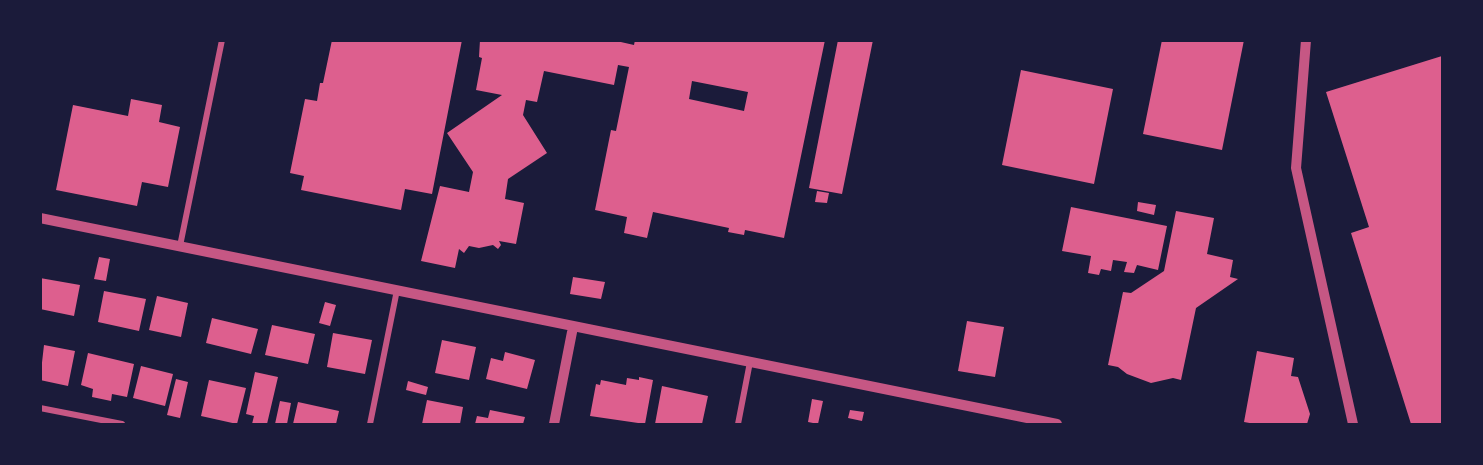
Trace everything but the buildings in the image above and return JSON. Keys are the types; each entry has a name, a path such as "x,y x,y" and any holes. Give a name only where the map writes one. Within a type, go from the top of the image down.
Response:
{"street":[{"path":"180,246 222,40"},
{"path":"1306,40 1296,168 1353,424"},
{"path":"40,218 1057,424"},
{"path":"370,424 397,289"},
{"path":"554,424 573,327"},
{"path":"738,424 750,363"},
{"path":"40,408 122,424"}]}
